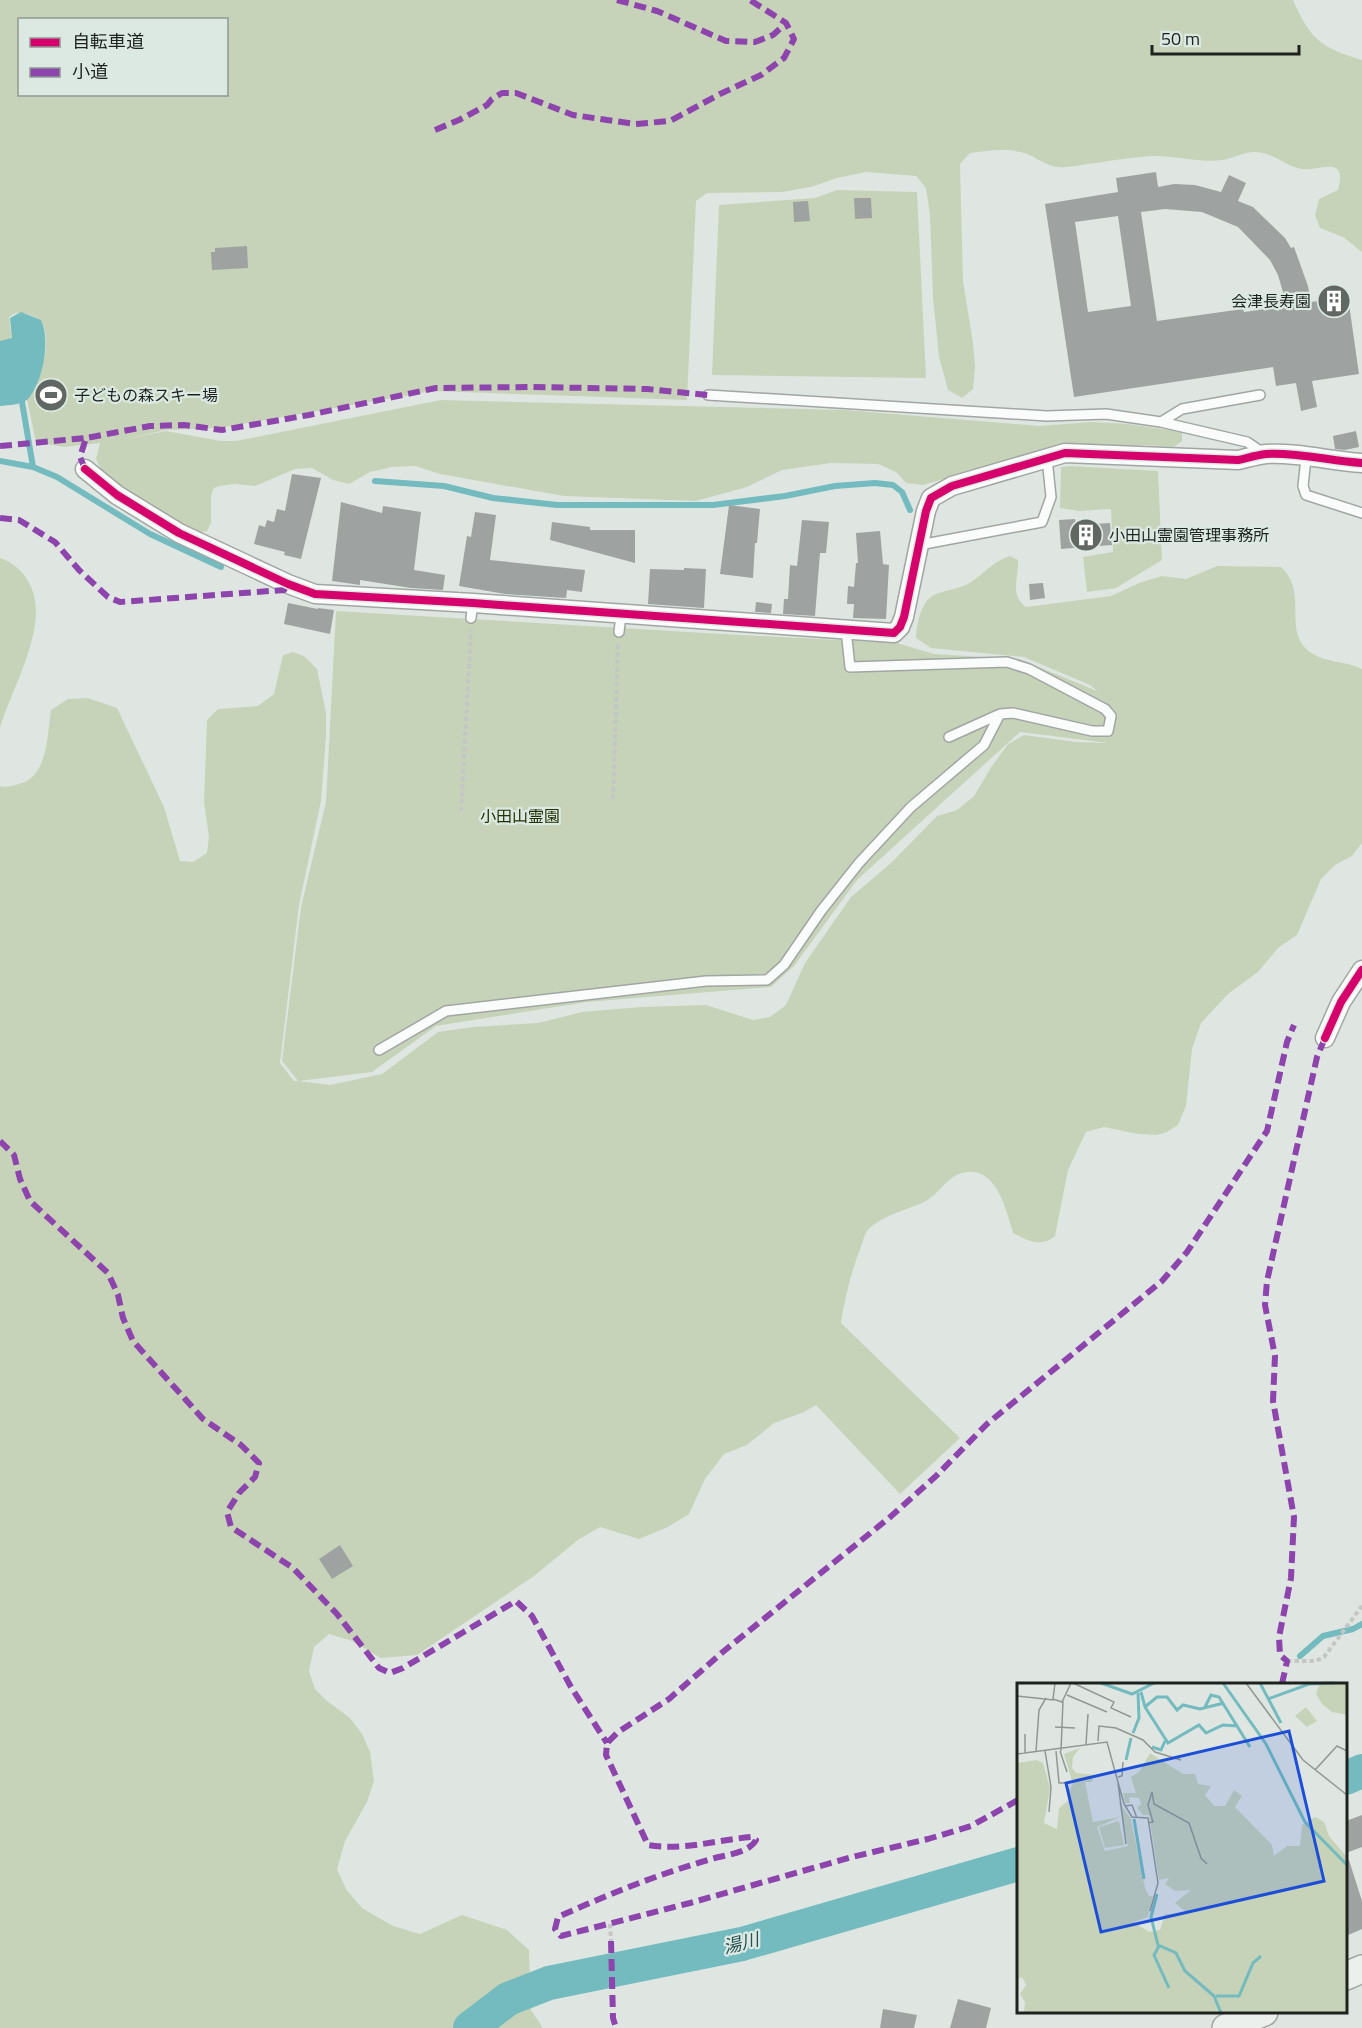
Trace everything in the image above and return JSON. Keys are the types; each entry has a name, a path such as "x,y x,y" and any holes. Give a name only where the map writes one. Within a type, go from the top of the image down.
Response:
{"main road":[{"path":"1347,1976 1362,1969"},
{"path":"1226,2028 1262,2013"}],"street":[{"path":"85,469 117,495 179,533 288,584 315,594 620,623 894,633 900,627 931,498 952,486 1065,453 1238,460 1264,454 1362,463"},
{"path":"1325,1038 1341,1002 1362,970"}],"lane":[{"path":"708,395 1040,416 1106,414 1161,422 1247,442 1264,454"},
{"path":"1161,422 1182,410 1260,395"},
{"path":"919,546 1042,522 1051,497 1047,458"},
{"path":"1306,458 1303,486 1306,495 1362,513"},
{"path":"846,630 850,667 1007,662 1029,669 1105,709 1111,716 1108,731 1092,731 1013,713 1000,714 949,737"},
{"path":"379,1050 446,1011 706,981 767,980 784,965 821,911 859,863 903,815 984,745 1000,714"}],"path":[{"path":"462,811 472,610"},
{"path":"613,799 620,623"},
{"path":"1287,1661 1316,1660 1324,1657 1362,1606"},
{"path":"610,1924 611,1941"}],"green space":[{"path":"0,0 1293,0 1305,24 1318,40 1336,51 1362,60 1362,252 1343,237 1320,228 1315,215 1319,199 1338,190 1340,179 1339,172 1335,168 1301,169 1268,154 1258,152 1214,161 1154,156 1064,167 1053,166 1025,153 1014,151 995,150 970,153 960,164 963,281 975,366 973,389 962,398 948,390 939,357 933,298 930,215 926,188 916,176 866,172 837,178 811,187 782,192 707,193 696,201 687,400 432,391 219,428 166,430 125,439 166,431 221,441 236,441 441,400 845,410 1039,426 1092,422 1128,424 1182,432 1182,441 1174,447 1145,445 1050,448 923,485 906,483 896,472 878,464 831,463 782,470 747,487 696,501 564,496 440,474 415,466 392,467 370,472 349,484 333,480 312,468 295,469 255,486 234,484 214,488 211,496 211,523 207,531 198,533 141,504 104,475 96,459 100,443 63,447 36,442 27,400 41,371 46,350 45,330 41,320 25,313 13,314 9,317 12,339 0,341"},
{"path":"837,190 917,192 926,378 712,375 719,205 815,198"},
{"path":"1061,467 1158,471 1162,560 1116,588 1087,592 1083,557 1113,552 1111,509 1079,511 1060,508"},
{"name":"小田山霊園","path":"1010,556 1018,560 1016,591 1026,607 1111,596 1139,583 1162,576 1186,579 1217,566 1281,567 1289,577 1294,589 1296,625 1303,646 1319,657 1362,669 1362,843 1352,856 1335,865 1321,879 1297,935 1279,947 1258,972 1228,994 1201,1023 1192,1049 1186,1106 1178,1125 1157,1135 1138,1134 1104,1127 1086,1132 1068,1170 1055,1236 1050,1240 1034,1242 1013,1233 997,1190 982,1174 971,1172 955,1176 929,1199 886,1217 867,1231 852,1273 841,1323 960,1438 900,1494 816,1405 774,1423 747,1445 724,1454 705,1479 689,1514 668,1527 639,1539 600,1527 578,1540 534,1576 417,1655 381,1658 352,1641 329,1634 314,1647 309,1671 315,1689 350,1718 362,1734 370,1752 374,1781 367,1802 345,1841 337,1869 346,1889 362,1908 393,1926 420,1934 462,1915 507,1930 529,1950 531,2010 543,2028 0,2028 0,786 19,784 29,780 36,773 47,743 51,710 68,699 88,698 117,708 164,807 180,861 193,862 207,853 209,837 204,802 207,720 218,709 258,706 274,694 283,655 293,652 304,656 317,669 326,713 321,801 299,905 280,1063 294,1081 298,1081 282,1061 301,907 326,802 336,611 897,643 934,654 1019,659 1097,691 1090,685 1024,657 931,648 916,638 920,615 932,596 968,584","holes":["1020,732 1108,743 1076,742 1024,735 1008,744 974,796 957,810 937,816 892,862 851,897 805,963 786,1005 770,1017 753,1020 706,1005 582,1012 538,1023 473,1027 438,1032 382,1074 330,1085 299,1081 372,1072 436,1026 587,1002 771,987 794,966 857,880"]},
{"path":"0,558 16,567 26,577 34,597 36,615 28,654 0,728"}],"water":[{"path":"21,312 41,320 45,338 44,361 38,382 28,399 18,404 0,406 0,341 12,338 10,318"}],"building":[{"name":"会津長寿園","path":"1156,172 1158,187 1174,184 1195,185 1221,192 1229,175 1246,183 1238,201 1253,207 1285,238 1291,248 1294,247 1308,286 1311,302 1348,297 1359,374 1312,381 1317,407 1301,411 1296,383 1276,386 1273,367 1074,397 1045,204 1118,192 1116,178","holes":["1165,209 1202,212 1238,227 1270,260 1278,275 1287,306 1244,312 1243,309 1157,321 1141,212","1118,216 1131,306 1088,312 1075,222"]},
{"path":"854,198 871,198 872,218 855,219"},
{"path":"808,201 810,221 794,222 793,202"},
{"path":"247,246 248,268 212,270 211,252 215,252 215,248"},
{"path":"1356,431 1359,447 1345,450 1335,449 1333,436"},
{"path":"292,474 321,478 301,559 284,555 285,552 254,544 259,525 265,527 267,520 274,522 277,509 285,511"},
{"path":"341,502 382,513 383,506 421,512 414,570 445,575 443,590 411,588 360,580 360,585 332,581"},
{"path":"729,505 760,509 753,578 720,574"},
{"path":"475,512 496,515 490,560 585,570 582,592 567,590 566,598 505,594 459,586 467,536 471,537"},
{"name":"小田山霊園管理事務所","path":"1075,519 1076,525 1110,523 1112,545 1061,549 1059,520"},
{"path":"802,520 829,522 826,553 820,553 815,616 783,614 784,599 788,599 790,565 797,566"},
{"path":"552,522 590,527 590,530 635,530 635,563 550,540"},
{"path":"880,531 883,564 889,565 886,619 853,618 854,604 847,604 848,586 854,587 856,563 858,563 856,533"},
{"path":"684,568 706,569 704,608 648,604 650,569 684,570"},
{"path":"1043,583 1045,598 1030,600 1029,584"},
{"path":"756,602 772,604 771,613 755,612"},
{"path":"288,603 334,610 330,634 284,624"},
{"path":"340,1545 353,1566 332,1579 319,1559"},
{"path":"1362,1815 1362,1847 1347,1853 1347,1821"},
{"path":"1347,1860 1349,1860 1362,1901 1362,1929 1347,1936"},
{"path":"958,1999 991,2008 986,2028 950,2028"},
{"path":"883,2009 917,2015 914,2028 880,2028"}],"waterway":[{"path":"22,402 33,467"},
{"path":"0,461 33,467 57,477 150,534 221,567"},
{"path":"375,481 444,486 493,498 557,505 713,505 785,496 835,486 875,483 893,485 902,492 910,510"},
{"path":"1300,1656 1323,1636 1353,1629 1362,1624"},
{"name":"湯川","path":"1347,1778 1362,1771"},
{"name":"湯川","path":"470,2028 508,1999 549,1983 742,1944 1017,1864"}],"marked path":[{"path":"617,0 657,11 726,41 755,42 773,35 786,23"},
{"path":"435,130 487,105 502,93 516,93 573,115 635,124 670,121 761,75 784,58 794,39 786,23 750,0"},
{"path":"85,469 80,457 86,438 150,426 184,425 222,430 309,415 436,388 647,389 708,395"},
{"path":"0,446 86,438"},
{"path":"0,518 19,520 55,542 79,570 108,597 120,602 284,590 288,584"},
{"path":"1017,1801 971,1826 928,1839 852,1857 690,1903 561,1936 555,1929 558,1917 596,1900 675,1870 738,1852 753,1844 756,1840 751,1837 687,1846 648,1845 606,1755 607,1743 618,1732 669,1699 724,1651 889,1518 936,1476 987,1424 1162,1281 1187,1252 1267,1131 1287,1042 1294,1025"},
{"path":"1282,1683 1287,1661 1280,1655 1279,1637 1291,1578 1294,1517 1273,1401 1275,1356 1265,1305 1267,1281 1317,1057 1325,1038"},
{"path":"0,1141 14,1155 20,1179 30,1201 108,1273 133,1341 203,1419 241,1445 259,1463 255,1477 239,1493 227,1512 231,1527 293,1568 337,1614 379,1668 390,1673 403,1668 516,1601 532,1616 571,1687 607,1743"},
{"path":"611,1941 613,2018 616,2028"}],"cycle path":[{"path":"85,469 117,495 179,533 288,584 315,594 894,633 900,627 904,617 926,511 931,498 952,486 1065,453 1238,460 1263,454 1278,454 1362,463"},
{"path":"1325,1038 1341,1002 1362,970"}],"place":[{"name":"会津長寿園","path":"1334,301"},
{"name":"子どもの森スキー場","path":"51,395"},
{"name":"小田山霊園管理事務所","path":"1086,535"}]}
